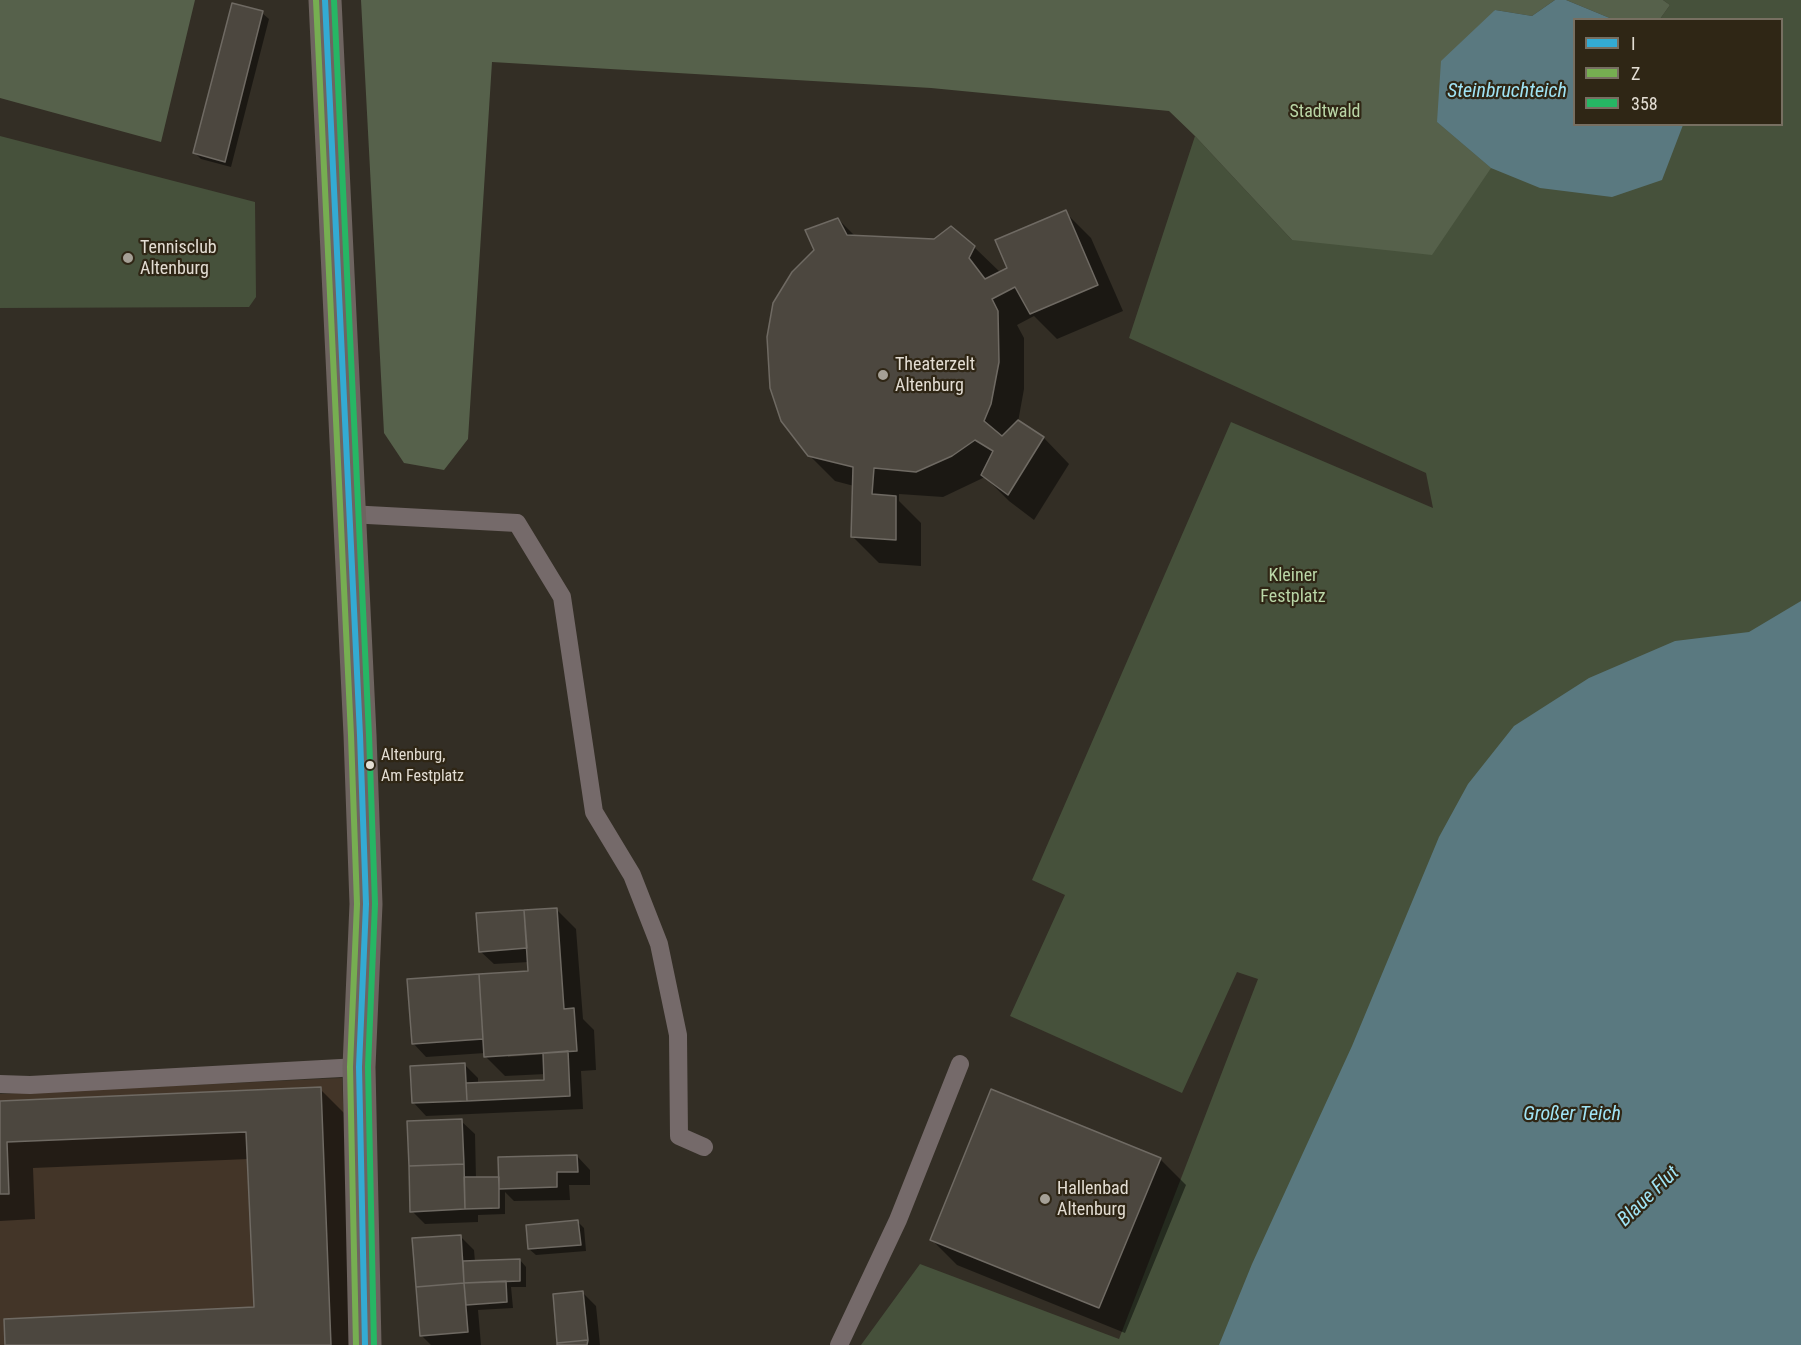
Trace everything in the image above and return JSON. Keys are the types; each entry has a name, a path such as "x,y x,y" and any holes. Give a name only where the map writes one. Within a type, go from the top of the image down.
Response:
{"street":[{"path":"325,0 366,904 359,1067 365,1345"}],"lane":[{"path":"349,514 517,523 562,597 594,812 632,875 659,944 678,1035 679,1136 704,1147"},
{"path":"839,1345 898,1221 960,1064"},
{"path":"0,1084 359,1067"}],"shaded area":[{"path":"342,1078 353,1345 0,1345 0,1094"}],"green space":[{"path":"0,0 195,0 161,142 0,98"},
{"name":"Stadtwald","path":"361,0 1555,0 1532,16 1495,10 1437,122 1491,168 1432,255 1292,240 1169,111 931,88 492,62 468,439 444,470 404,463 384,433"},
{"name":"Kleiner Festplatz","path":"1555,0 1566,0 1610,18 1573,18 1573,126 1783,126 1783,18 1661,18 1670,5 1663,0 1801,0 1801,1345 861,1345 920,1264 1119,1339 1258,979 1237,972 1182,1093 1010,1016 1065,895 1032,880 1231,422 1433,508 1426,473 1129,338 1195,136 1292,240 1437,122 1495,10 1532,16"},
{"path":"1566,0 1663,0 1670,5 1661,18 1610,18"},
{"name":"Tennisclub Altenburg","path":"0,136 255,202 256,297 249,307 0,308"}],"water":[{"name":"Steinbruchteich","path":"1555,0 1566,0 1610,18 1573,18 1573,126 1683,126 1662,180 1612,197 1540,188 1491,168 1437,122 1441,61 1495,10 1532,16"},
{"name":"Großer Teich","path":"1801,601 1801,1345 1219,1345 1252,1264 1352,1046 1439,837 1468,784 1514,726 1589,678 1675,641 1749,632"}],"building":[{"path":"232,3 263,11 225,162 193,153"},
{"name":"Theaterzelt Altenburg","path":"1066,210 1098,285 1030,314 1015,287 992,299 998,311 999,362 991,404 984,421 1002,436 1018,420 1044,437 1008,495 981,475 993,451 975,440 952,456 916,472 874,468 872,494 896,496 896,540 851,537 853,467 808,456 781,421 770,388 767,337 773,303 792,272 814,250 805,230 838,218 847,235 934,239 951,226 975,246 969,258 985,279 1007,268 995,240"},
{"path":"557,908 564,1009 574,1008 577,1051 484,1057 479,974 528,971 524,910"},
{"path":"524,910 527,948 479,952 476,913"},
{"path":"479,974 483,1039 412,1044 407,979"},
{"path":"568,1051 570,1096 467,1101 466,1083 544,1080 543,1053"},
{"path":"465,1063 467,1101 412,1103 410,1066"},
{"path":"321,1087 331,1345 5,1345 4,1319 254,1307 246,1132 7,1142 9,1194 0,1194 0,1101"},
{"name":"Hallenbad Altenburg","path":"991,1089 1161,1158 1099,1308 930,1240"},
{"path":"462,1119 464,1164 409,1166 407,1121"},
{"path":"577,1155 578,1172 557,1172 557,1187 499,1189 498,1157"},
{"path":"464,1164 465,1209 410,1212 409,1166"},
{"path":"464,1177 499,1177 499,1208 465,1209"},
{"path":"578,1220 581,1245 528,1249 526,1225"},
{"path":"461,1235 464,1283 416,1287 412,1238"},
{"path":"520,1259 520,1281 464,1283 463,1261"},
{"path":"506,1281 507,1302 466,1305 464,1283"},
{"path":"464,1283 468,1332 420,1336 416,1287"},
{"path":"583,1291 588,1340 557,1343 553,1294"},
{"path":"588,1340 587,1345 557,1345 557,1343"}],"transit line":[{"name":"Z","path":"316,0 357,904 350,1067 356,1345"},
{"name":"I","path":"325,0 366,904 359,1067 365,1345"},
{"name":"358","path":"334,0 375,904 368,1067 374,1345"}],"place":[{"name":"Tennisclub Altenburg","path":"128,258"},
{"name":"Theaterzelt Altenburg","path":"883,375"},
{"name":"Altenburg, Am Festplatz","path":"370,765"},
{"name":"Hallenbad Altenburg","path":"1045,1199"}],"water label":[{"name":"Blaue Flut","path":"1649,1197"}]}
